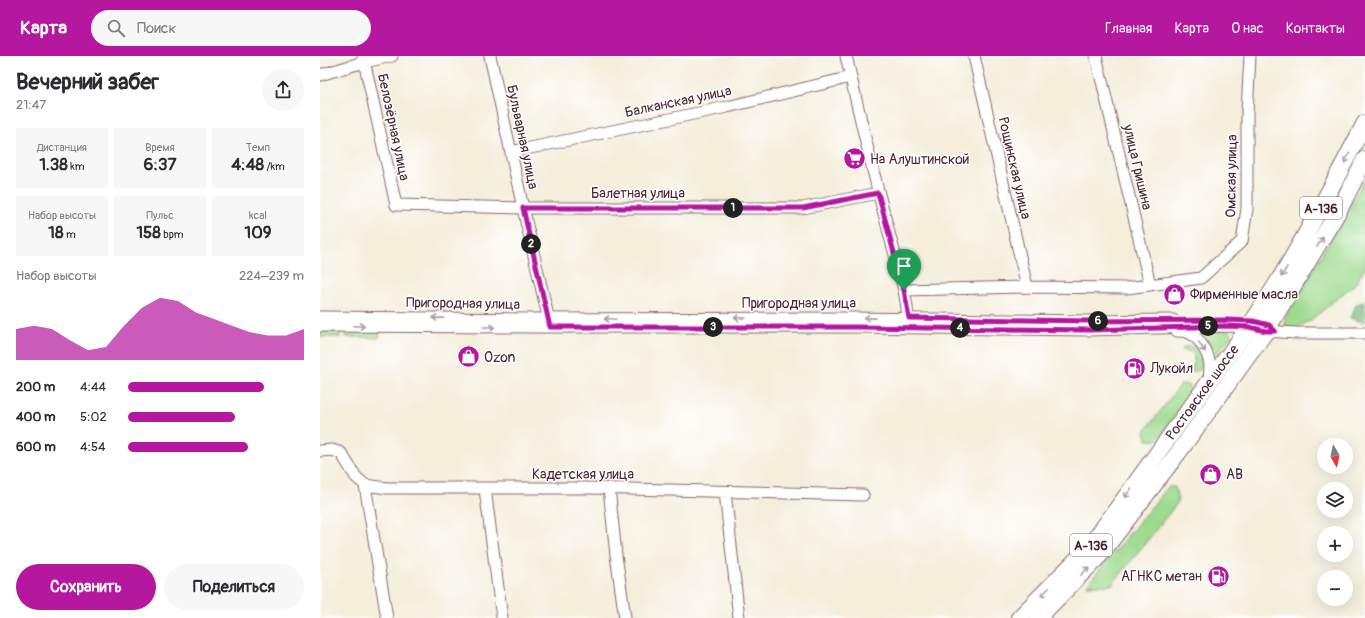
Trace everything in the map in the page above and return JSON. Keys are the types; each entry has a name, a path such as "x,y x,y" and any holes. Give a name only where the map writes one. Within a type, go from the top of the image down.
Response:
{"highway":[{"name":"Ростовское шоссе","path":"1019,618 1090,546 1251,324 1273,291 1323,204 1365,123"},
{"name":"Ростовское шоссе","path":"1038,618 1100,555 1270,329 1339,210 1365,159"}],"street":[{"path":"320,74 364,59 392,56"},
{"name":"Бульварная улица","path":"490,56 549,323"},
{"path":"846,56 878,193 904,290 908,323"},
{"name":"Рощинская улица","path":"974,56 1027,287"},
{"name":"улица Гришина","path":"1096,56 1150,285"},
{"name":"Омская улица","path":"1150,285 1201,278 1242,241 1247,210 1247,112 1250,56"},
{"name":"Белозёрная улица","path":"364,59 396,205"},
{"name":"Балканская улица","path":"511,152 727,107 851,77"},
{"name":"Балетная улица","path":"396,205 523,208 803,208 878,193"},
{"path":"904,290 1027,287 1127,288 1150,285"},
{"name":"Пригородная улица","path":"320,317 549,323"},
{"name":"Пригородная улица","path":"320,326 549,323 908,323 1212,320 1251,324 1270,329 1300,333 1365,333"},
{"name":"Пригородная улица","path":"908,323 1089,330 1251,324"},
{"path":"1156,328 1187,332 1195,337 1207,355 1210,365 1209,382"},
{"path":"320,451 332,450 341,453 356,477 365,485 387,618"},
{"name":"Кадетская улица","path":"365,485 387,488 609,488 863,496"},
{"path":"609,488 616,555 625,618"},
{"path":"485,489 502,618"},
{"path":"725,492 739,618"}],"green space":[{"path":"1365,179 1365,267 1356,283 1311,320 1294,329 1286,326 1284,320"},
{"path":"1365,300 1365,323 1350,318 1356,305"},
{"path":"320,330 341,330 340,337 320,337"},
{"path":"346,330 380,330 379,338 346,337"},
{"path":"1227,330 1231,337 1217,353 1207,344 1204,334 1205,331"},
{"path":"1183,347 1195,347 1202,354 1207,363 1200,369 1192,371 1194,359 1193,352 1183,351"},
{"path":"1181,384 1189,385 1190,394 1157,440 1147,440 1145,431"},
{"path":"1168,487 1175,487 1178,502 1112,585 1087,585"}],"place":[{"name":"На Алуштинской","path":"855,159"},
{"name":"Фирменные масла","path":"1174,294"},
{"name":"Ozon","path":"468,357"},
{"name":"Лукойл","path":"1135,368"},
{"name":"АВ","path":"1210,474"},
{"name":"АГНКС метан","path":"1218,576"}],"route":[{"path":"878,193 904,290 909,318 1088,321 1228,320 1253,321 1269,325 1275,331 1266,331 1249,327 1226,326 1089,330 856,327 550,327 523,208 803,208 878,193"}]}
